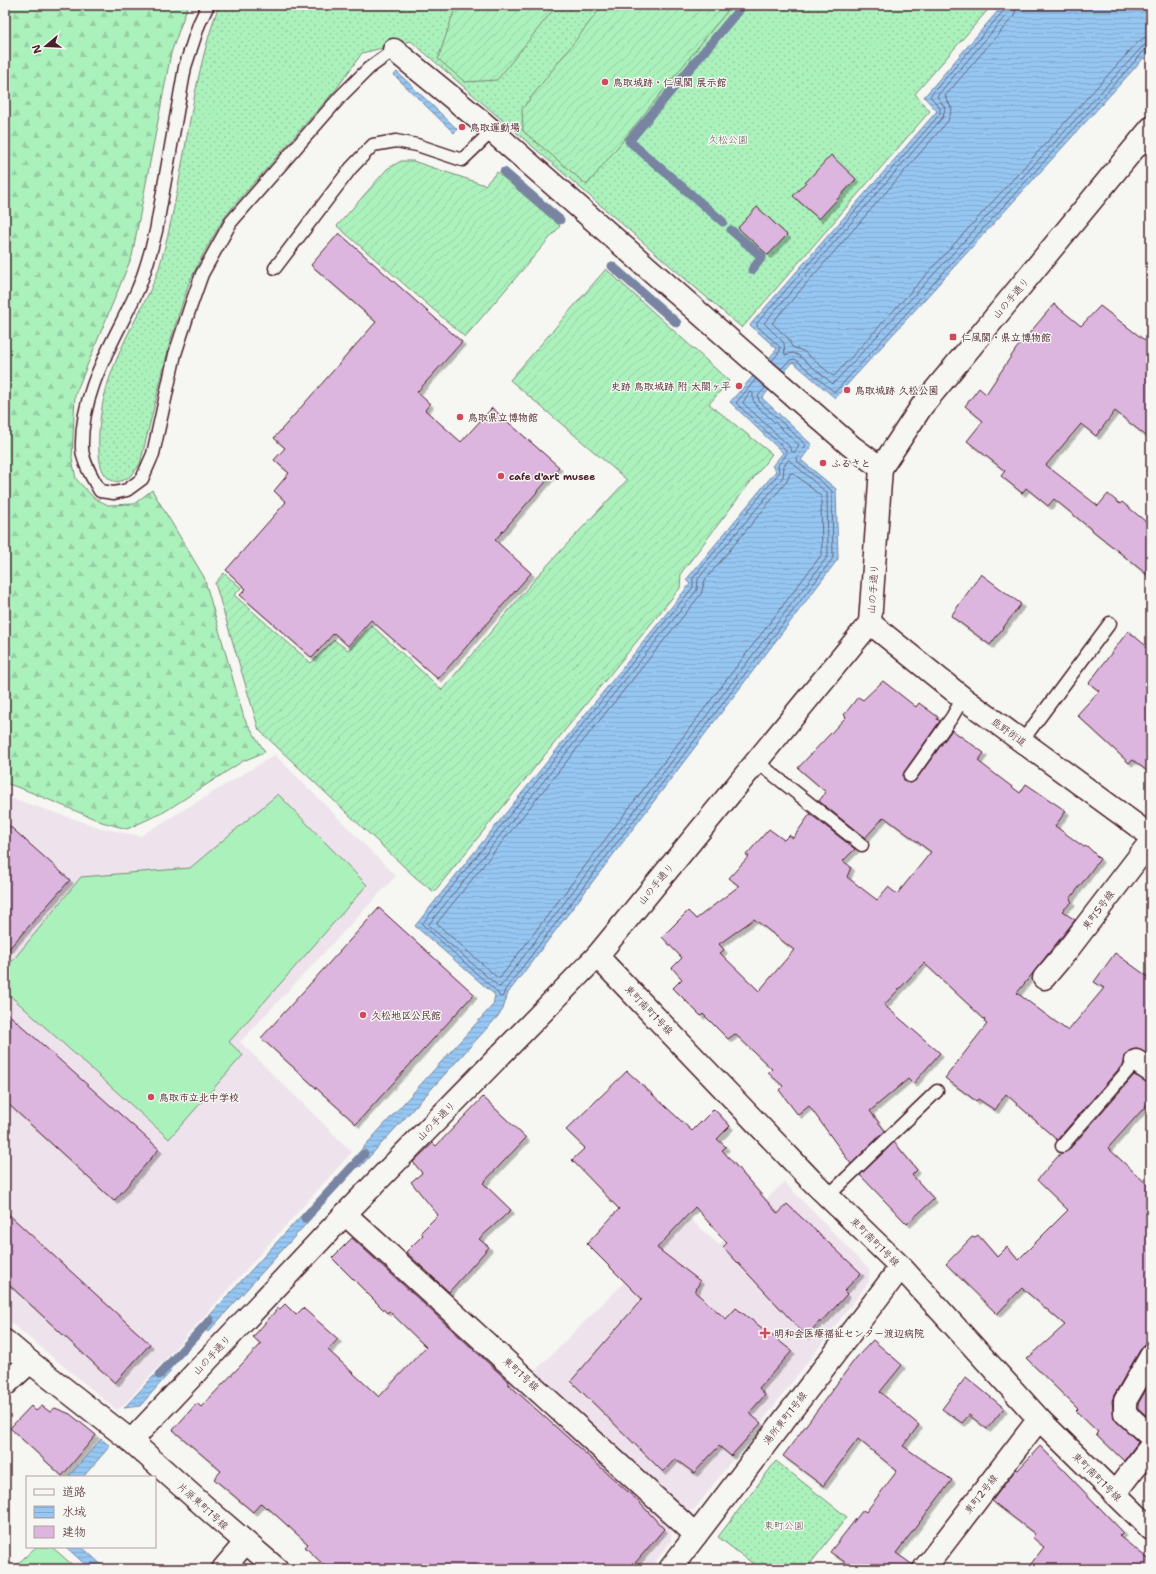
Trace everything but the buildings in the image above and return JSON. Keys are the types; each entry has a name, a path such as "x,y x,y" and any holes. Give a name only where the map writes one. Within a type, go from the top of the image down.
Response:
{"street":[{"path":"394,50 413,64 492,131 851,446 881,468"},
{"name":"山の手通り","path":"131,1441 345,1214 598,956 870,623 881,468 922,406 1151,128"},
{"name":"鹿野街道","path":"870,623 963,698 1151,836"},
{"name":"東町5号線","path":"1044,978 1066,952 1151,841"},
{"name":"東町南町1号線","path":"598,956 828,1196 900,1267 1039,1419 1151,1529"},
{"name":"東町1号線","path":"345,1214 696,1534"},
{"name":"湯所東町1号線","path":"670,1569 900,1267"},
{"path":"5,1341 131,1441"},
{"path":"1151,1356 1125,1401 1125,1412 1151,1437"},
{"path":"5,1384 30,1362"},
{"name":"東町2号線","path":"924,1569 1039,1419"},
{"name":"片原東町1号線","path":"131,1441 277,1569"},
{"path":"1114,1494 1151,1446"},
{"path":"223,1569 246,1543"}],"lane":[{"path":"208,5 199,24 185,67 156,231 149,257 138,289 102,361 84,421 82,450 91,476 100,491 114,493 120,492 126,490 142,479 153,454 175,354 194,294 202,274 231,222 341,96 369,68 394,50"},
{"path":"275,268 351,168 372,145 396,141 417,145 462,160 492,131"},
{"path":"1022,741 1110,623"},
{"path":"910,776 952,717 963,698"},
{"path":"756,761 862,845"},
{"path":"1062,1146 1143,1066"},
{"path":"828,1196 937,1091"}],"shaded area":[{"name":"鳥取市立北中学校","path":"275,755 396,876 240,1042 352,1152 124,1405 117,1410 5,1318 5,796 101,828 140,836"},
{"path":"784,1182 869,1269 869,1282 694,1510 682,1511 672,1527 671,1541 650,1569 423,1569 343,1433 448,1320 536,1401 479,1462 501,1483 557,1422 533,1373 689,1218 719,1245"}],"green space":[{"path":"5,5 188,5 171,53 132,256 75,395 72,458 76,479 94,498 108,505 134,504 152,490 204,577 244,718 265,752 243,761 164,812 127,829 102,822 5,783"},
{"name":"久松公園","path":"219,5 992,5 915,94 930,111 742,328 411,41 362,53 337,88 225,216 201,258 189,283 170,342 140,464 127,479 114,481 108,478 103,472 100,464 99,439 101,412 107,386 116,360 151,288 159,268 175,202 200,70"},
{"path":"456,5 557,5 497,80 465,82 438,59"},
{"path":"603,5 732,5 587,185 523,131 522,109"},
{"path":"401,161 413,161 485,185 497,172 560,226 465,337 337,226 387,169"},
{"path":"606,269 729,381 709,404 772,454 681,573 680,588 434,892 415,877 259,730 215,583 224,573 241,588 234,595 311,663 334,640 348,650 371,625 442,690 541,572 627,480 510,380"},
{"path":"278,794 367,885 229,1042 243,1055 169,1139 5,991 5,970 81,877 190,868"},
{"name":"東町公園","path":"776,1461 847,1517 806,1569 760,1569 718,1537"},
{"path":"35,1548 53,1548 77,1569 12,1569"}],"water":[{"path":"1003,5 1151,5 1151,50 835,398 793,362 762,398 812,445 801,460 836,489 838,559 508,993 503,1009 499,1015 360,1167 352,1160 493,1005 495,995 415,926 690,584 686,580 776,471 772,466 783,453 730,402 777,349 750,325 937,111 924,97"},
{"path":"397,72 457,129 454,133 394,75"},
{"path":"309,1207 315,1214 208,1332 200,1326"},
{"path":"164,1365 171,1371 140,1406 124,1408"},
{"path":"101,1439 110,1446 84,1476 69,1476"},
{"path":"67,1548 83,1548 106,1569 90,1569"}],"waterway":[{"path":"723,222 629,141 743,5"},
{"path":"504,172 560,220"},
{"path":"731,230 762,257 752,270"},
{"path":"612,266 677,323"},
{"path":"305,1218 364,1154"},
{"path":"159,1375 210,1320"}],"place":[{"name":"鳥取城跡・仁風閣 展示館","path":"605,82"},
{"name":"鳥取運動場","path":"462,127"},
{"name":"仁風閣・県立博物館","path":"953,337"},
{"name":"史跡 鳥取城跡 附 太閤ヶ平","path":"739,386"},
{"name":"鳥取城跡 久松公園","path":"847,390"},
{"name":"鳥取県立博物館","path":"460,417"},
{"name":"ふるさと","path":"823,463"},
{"name":"cafe d'art musee","path":"501,476"},
{"name":"久松地区公民館","path":"363,1015"},
{"name":"鳥取市立北中学校","path":"151,1097"},
{"name":"明和会医療福祉センター渡辺病院","path":"765,1333"}]}
